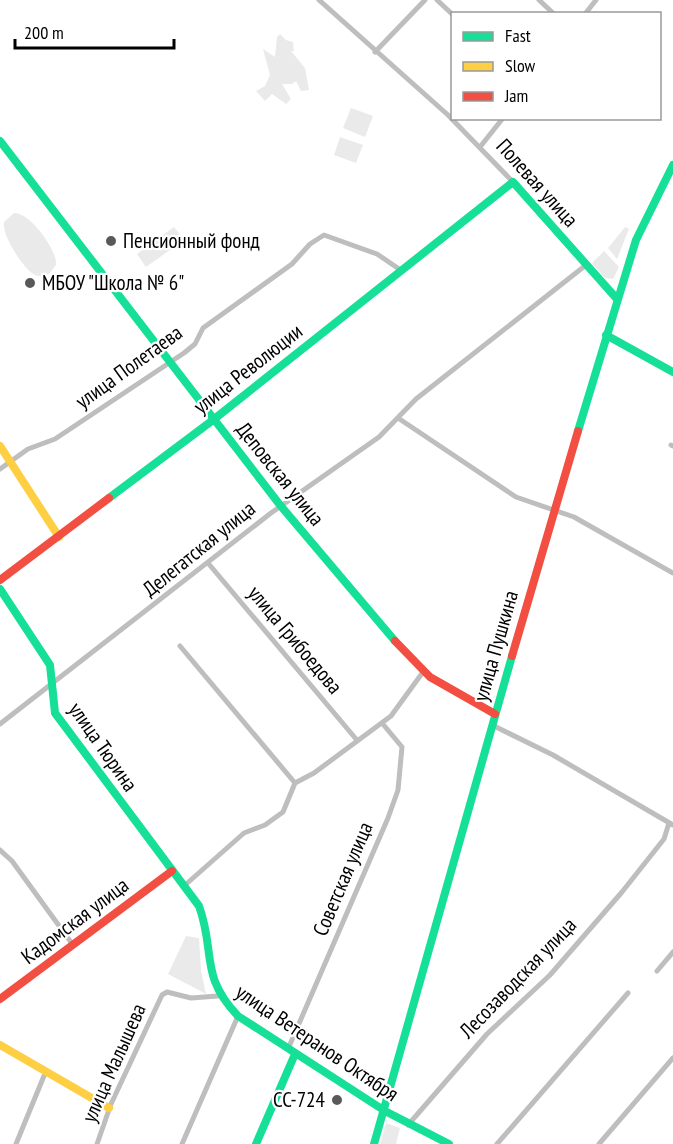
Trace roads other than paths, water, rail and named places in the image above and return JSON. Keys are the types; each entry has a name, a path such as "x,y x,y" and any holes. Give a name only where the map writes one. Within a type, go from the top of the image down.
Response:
{"street":[{"name":"Полевая улица","path":"319,0 451,118"},
{"path":"375,52 425,0"},
{"path":"437,0 451,12"},
{"path":"539,0 552,12"},
{"path":"587,12 596,0"},
{"name":"Полевая улица","path":"453,120 513,182 617,299"},
{"path":"480,147 501,120"},
{"name":"Деповская улица","path":"0,141 280,506 423,672 495,714"},
{"name":"улица Пушкина","path":"374,1144 495,714 606,335 636,240 673,165"},
{"name":"улица Революции","path":"0,580 213,420 513,182"},
{"name":"улица Полетаева","path":"0,469 10,460 28,450 55,440 195,344 203,328 292,264 310,244 324,235 377,254 402,270"},
{"name":"Делегатская улица","path":"0,724 280,506 379,437 416,399 586,265"},
{"path":"606,335 673,372"},
{"path":"398,418 516,497 555,509 605,534 673,573"},
{"path":"0,446 59,537"},
{"name":"улица Грибоедова","path":"208,563 356,739"},
{"name":"улица Тюрина","path":"0,589 48,661 53,685 51,703 55,713 184,886 203,915 209,976 218,996"},
{"path":"180,646 295,783"},
{"path":"184,886 244,832 265,825 283,812 295,783 314,773 356,739 382,723 400,704 423,672"},
{"name":"Советская улица","path":"256,1144 291,1052 397,795 402,747 382,723"},
{"path":"492,725 553,755 671,824"},
{"name":"Лесозаводская улица","path":"408,1125 486,1034 550,975 622,892 664,839 671,824"},
{"path":"1,854 12,861 28,887 73,945"},
{"name":"Кадомская улица","path":"0,999 172,871"},
{"path":"657,971 673,952"},
{"name":"улица Ветеранов Октября","path":"162,995 167,992 191,998 218,996 237,1016 291,1052 408,1125 448,1144"},
{"path":"497,1144 628,993"},
{"name":"улица Малышева","path":"97,1144 109,1108 162,995"},
{"path":"182,1144 237,1016"},
{"path":"0,1046 109,1108"},
{"path":"599,1144 673,1058"},
{"path":"16,1144 46,1071"}],"place":[{"name":"Пенсионный фонд","path":"111,241"},
{"name":"МБОУ \"Школа № 6\"","path":"30,283"},
{"name":"СС-724","path":"337,1100"}]}
